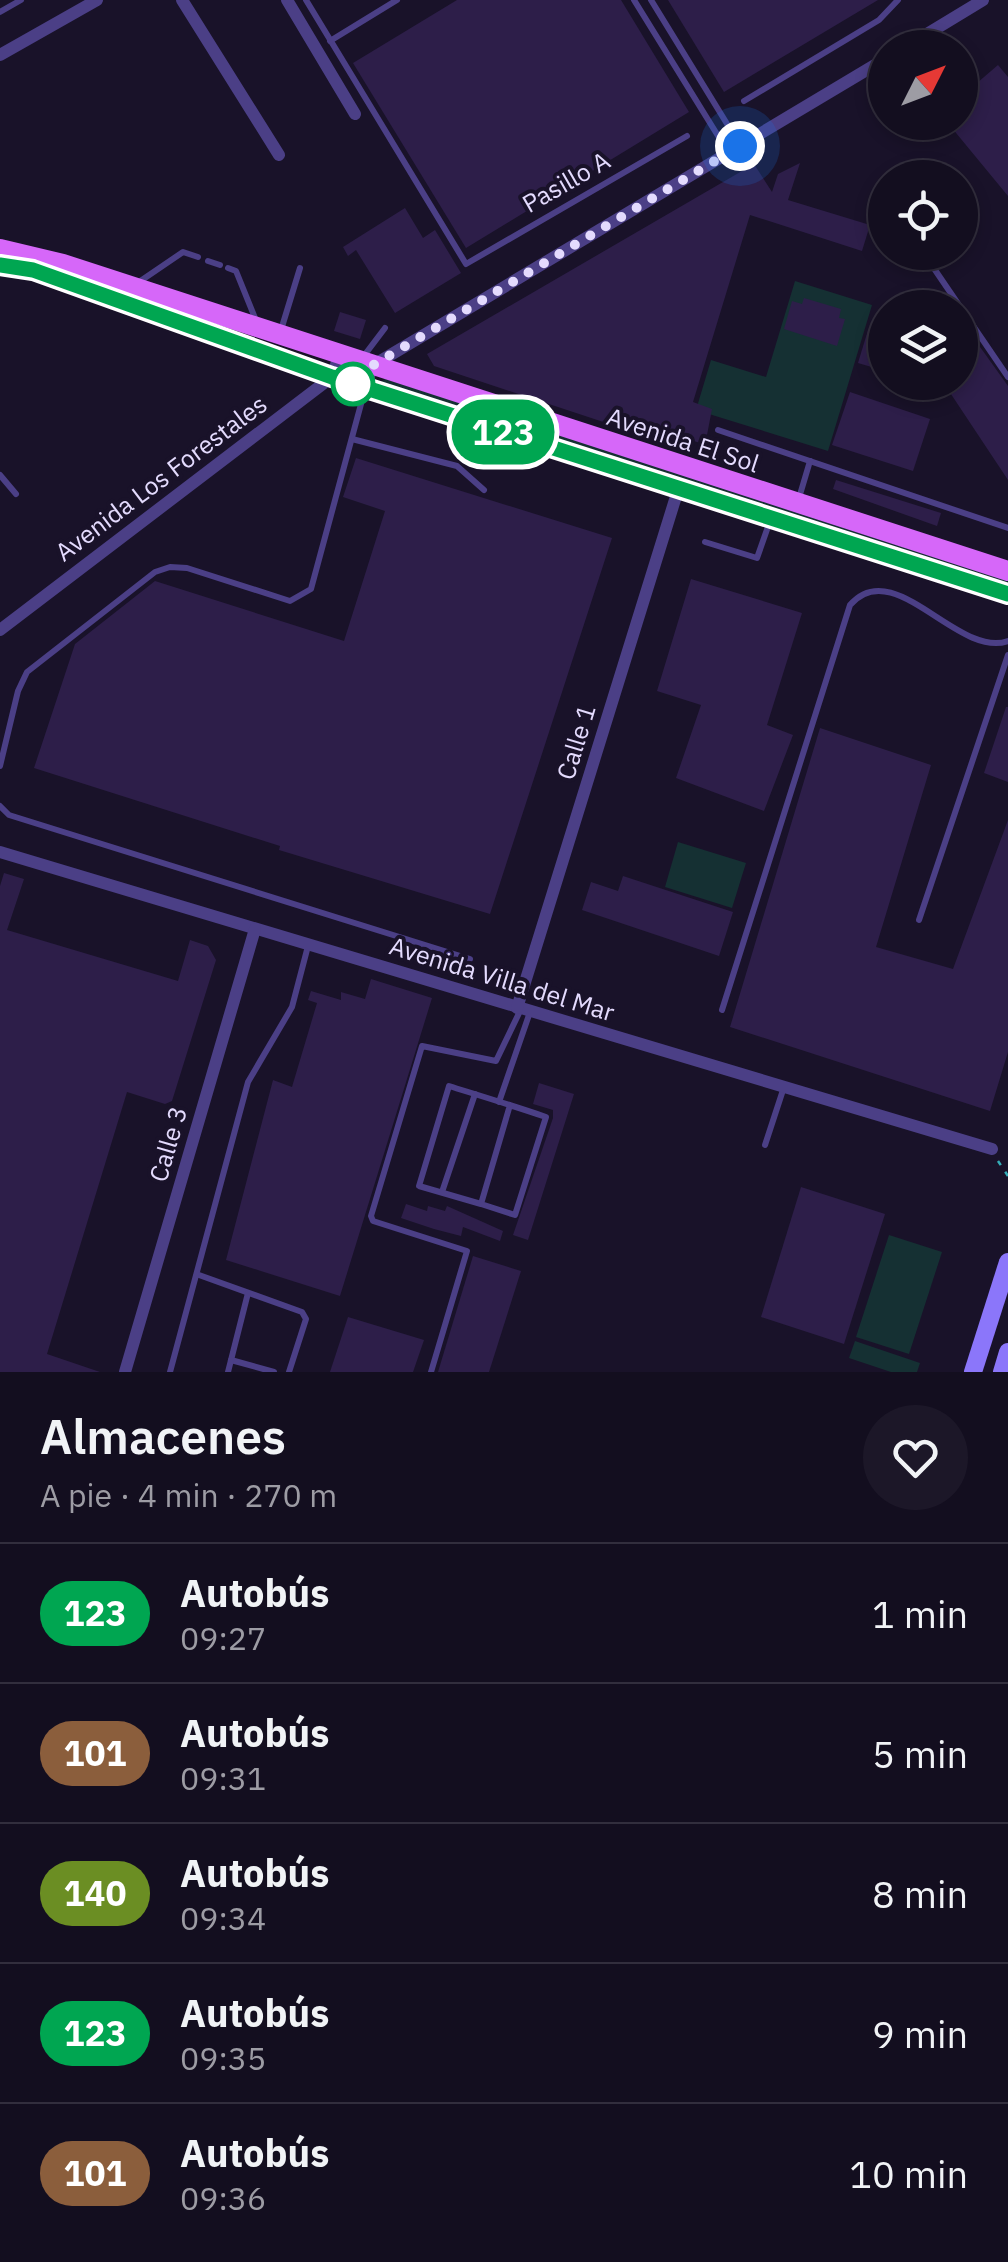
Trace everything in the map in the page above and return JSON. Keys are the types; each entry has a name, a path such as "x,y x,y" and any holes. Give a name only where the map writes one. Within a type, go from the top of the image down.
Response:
{"main road":[{"name":"Avenida El Sol","path":"0,249 132,286 1008,571"},
{"name":"Avenida El Sol","path":"0,265 33,270 332,377 1008,594"}],"street":[{"path":"0,55 97,0"},
{"path":"182,0 279,155"},
{"path":"286,0 355,114"},
{"path":"934,30 983,0"},
{"path":"332,377 735,150 868,69"},
{"path":"332,377 357,361"},
{"path":"357,361 366,388"},
{"name":"Avenida Los Forestales","path":"0,630 332,377"},
{"name":"Calle 1","path":"523,1010 678,490"},
{"name":"Avenida Villa del Mar","path":"0,852 992,1149"},
{"name":"Calle 3","path":"124,1372 255,929"},
{"path":"973,1372 1008,1262"},
{"path":"1002,1372 1008,1352"}],"lane":[{"path":"0,12 21,0"},
{"path":"306,0 330,41 397,0"},
{"path":"634,0 735,150"},
{"path":"651,0 735,150"},
{"path":"744,100 879,20 898,0"},
{"name":"Pasillo A","path":"330,41 466,264 686,136"},
{"path":"132,286 183,252 198,258"},
{"path":"208,261 236,271 269,332"},
{"path":"269,332 300,268"},
{"path":"935,270 1008,376"},
{"path":"357,361 385,328"},
{"path":"0,766 27,672 155,572 187,568 290,601 311,590 366,388"},
{"path":"718,430 1008,528"},
{"path":"352,440 457,466 484,490"},
{"path":"797,504 810,462"},
{"path":"0,474 16,494"},
{"path":"999,525 1008,519"},
{"path":"705,542 757,558 771,520"},
{"path":"722,1010 850,604 859,594 882,590 984,643 1008,641"},
{"path":"919,920 1008,655"},
{"path":"0,806 8,816 470,959"},
{"path":"170,1372 248,1082 292,1007 309,945"},
{"path":"500,1102 523,1010"},
{"path":"431,1372 467,1252 373,1221 371,1216 422,1046 496,1061 523,1010"},
{"path":"449,1086 475,1094 546,1117 515,1215 419,1186 449,1086"},
{"path":"764,1145 784,1086"},
{"path":"442,1192 475,1094"},
{"path":"481,1204 510,1105"},
{"path":"198,1276 305,1316 289,1372"},
{"path":"228,1372 248,1293"},
{"path":"231,1360 274,1372"}],"path":[{"path":"992,1149 1008,1176"}],"green space":[{"path":"795,281 868,304 868,318 828,451 696,410 711,360 766,377"},
{"path":"385,379 1008,576 1008,585 378,384"},
{"path":"678,842 746,863 732,908 665,887"},
{"path":"889,1235 942,1252 909,1354 856,1337"},
{"path":"855,1341 920,1363 917,1372 891,1372 849,1358"}],"building":[{"path":"457,0 621,0 689,112 466,248 353,63"},
{"path":"668,0 878,0 724,92"},
{"path":"998,65 1008,77 1008,196 962,140 978,140 978,82"},
{"path":"800,163 788,200 868,224 868,232 862,251 750,215 693,402 712,409 707,435 715,438 712,447 682,437 679,447 434,366 427,354 754,164 772,192 778,174"},
{"path":"405,208 423,238 435,230 461,273 395,313 356,250 348,256 343,247"},
{"path":"804,298 841,309 839,318 845,319 837,346 784,329 792,301 802,304"},
{"path":"340,312 366,320 360,339 334,331"},
{"path":"868,330 868,366 858,363"},
{"path":"978,344 1008,386 1008,480 955,400 978,400"},
{"path":"850,392 930,419 913,471 832,445"},
{"path":"356,458 612,538 490,914 279,850 280,846 34,768 75,644 155,581 344,641 385,511 343,497"},
{"path":"836,480 941,513 937,526 833,489"},
{"path":"691,579 802,613 767,725 793,735 764,811 676,778 701,705 657,691"},
{"path":"1008,707 1008,782 984,773"},
{"path":"820,728 931,765 876,947 953,969 1008,820 1008,1052 990,1111 730,1027"},
{"path":"4,873 24,879 7,930 178,981 190,940 208,946 216,960 172,1101 165,1104 127,1092 47,1354 100,1372 0,1372 0,886"},
{"path":"623,876 733,912 719,956 582,910 591,882 618,891"},
{"path":"371,979 432,998 340,1296 226,1260 273,1080 292,1087 317,1003 308,1000 311,991 341,1000 341,992 365,999"},
{"path":"539,1083 574,1094 528,1240 513,1235 553,1118 553,1110 533,1104"},
{"path":"801,1187 885,1214 844,1344 761,1317"},
{"path":"406,1204 427,1211 428,1206 445,1211 447,1206 503,1231 500,1241 463,1227 461,1236 401,1218"},
{"path":"473,1256 521,1271 489,1372 438,1372"},
{"path":"348,1317 424,1340 413,1372 330,1372"}],"bus line":[{"name":"123","path":"0,265 33,270 332,377 1008,594"}],"route":[{"path":"353,384 352,371 372,366 740,146"}]}
